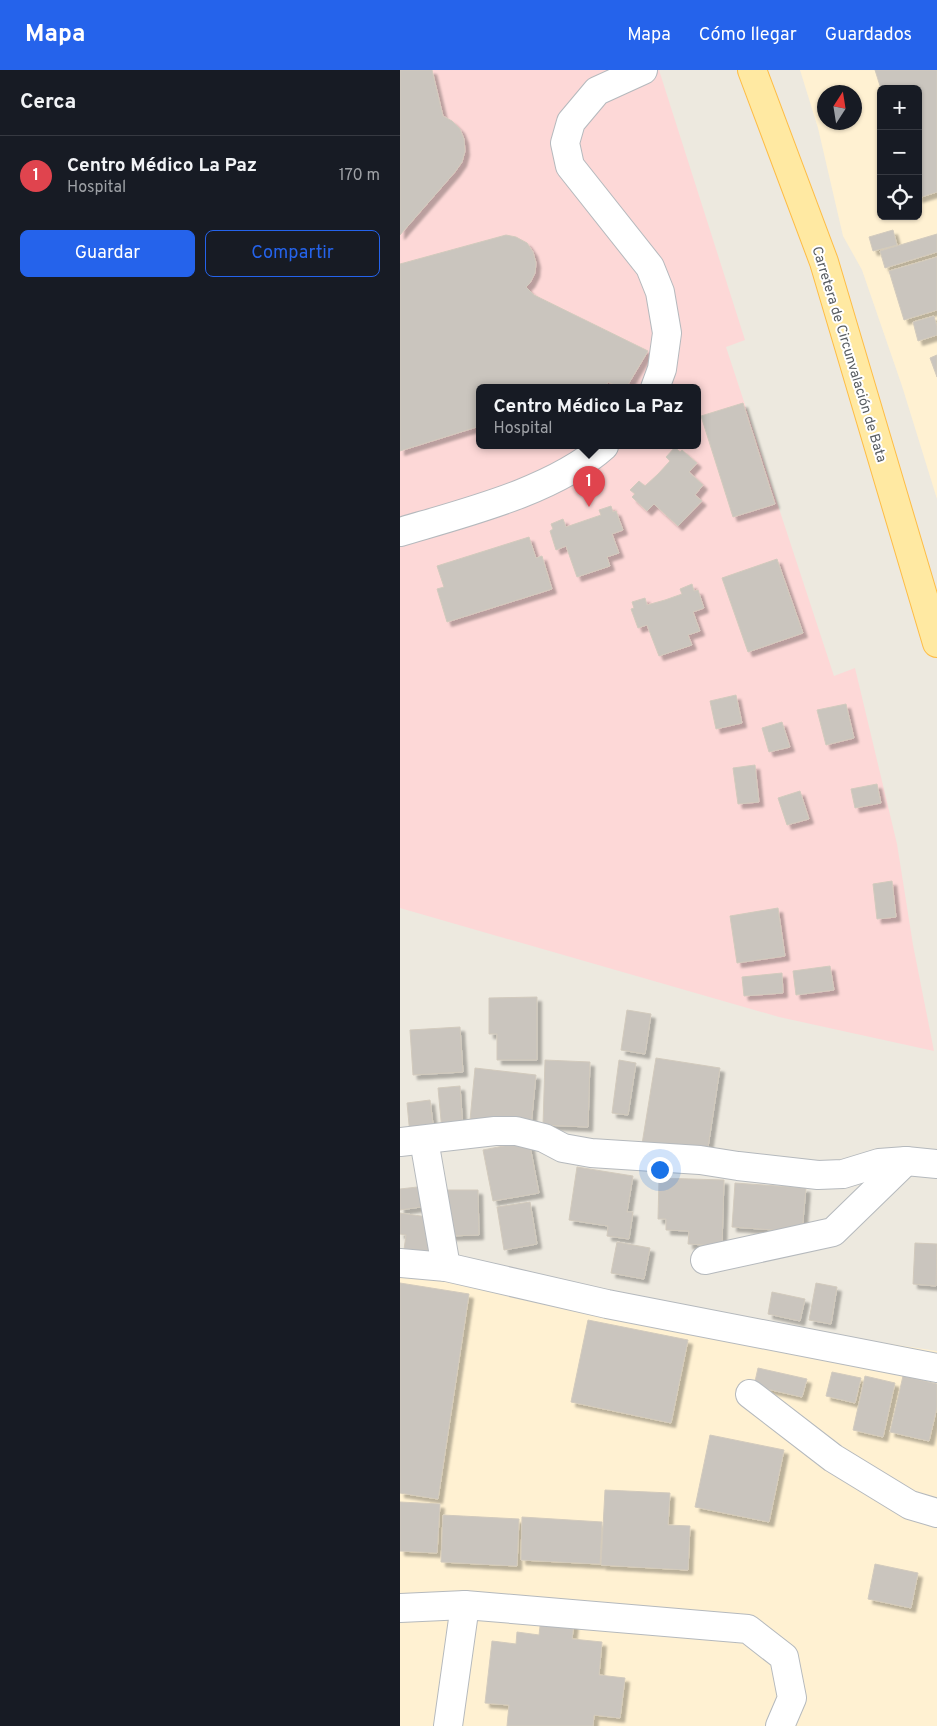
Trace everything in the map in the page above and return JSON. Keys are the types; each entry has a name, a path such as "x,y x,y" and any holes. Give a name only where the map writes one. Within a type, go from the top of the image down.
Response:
{"main road":[{"name":"Carretera de Circunvalación de Bata","path":"752,70 824,262 937,643"}],"street":[{"path":"643,70 597,91 571,122 565,143 570,166 650,267 660,292 668,333 662,369 656,384"},
{"path":"400,532 512,497 569,471 600,449"},
{"path":"446,1268 412,1141 495,1131 516,1132 544,1138 563,1148 591,1153 700,1160 818,1175 843,1174 878,1163 906,1161 937,1164"},
{"path":"705,1260 833,1232 906,1161"},
{"path":"400,1263 446,1268 607,1304 937,1368"},
{"path":"750,1394 833,1458 910,1505 937,1513"},
{"path":"448,1726 465,1605"},
{"path":"400,1608 465,1605 748,1630 784,1657 792,1698 780,1726"}],"shaded area":[{"path":"400,70 659,70 745,340 726,347 834,676 855,668 897,844 913,945 934,1051 779,1017 400,908"},
{"path":"800,70 937,70 937,499 902,386 862,270 843,236 818,130 862,130 862,85 817,85 817,125"},
{"path":"400,1269 937,1351 937,1726 400,1726"}],"building":[{"path":"400,70 432,70 443,116 460,129 464,139 465,151 462,162 455,172 400,235"},
{"path":"875,70 937,70 937,192 922,197 922,85 880,85"},
{"path":"893,230 897,245 873,251 869,237"},
{"path":"937,234 937,252 885,268 880,251"},
{"path":"506,235 516,237 527,243 533,252 536,263 535,273 526,287 534,295 648,351 628,384 613,384 608,382 607,384 476,384 476,427 400,451 400,264"},
{"path":"937,257 937,310 904,320 889,271"},
{"path":"934,316 937,335 918,341 913,322"},
{"path":"937,355 937,377 930,358"},
{"path":"743,403 775,504 733,517 701,416"},
{"path":"673,449 677,449 680,452 682,450 697,463 689,472 703,485 695,495 702,501 678,526 654,504 647,511 632,497 635,494 630,490 639,481 645,486 670,461 666,457"},
{"path":"611,506 613,512 616,511 623,530 612,534 619,553 607,557 610,566 577,577 566,546 556,550 550,531 553,529 551,524 563,519 566,527 601,515 599,510"},
{"path":"529,537 536,558 542,556 552,589 447,622 437,589 444,587 437,566"},
{"path":"777,559 803,633 748,652 722,578"},
{"path":"692,584 694,591 698,590 704,608 693,612 700,631 688,635 692,645 659,656 647,625 638,628 631,609 634,608 632,602 645,598 647,605 665,600 682,594 680,589"},
{"path":"736,695 742,723 716,729 710,701"},
{"path":"846,704 854,738 826,745 817,710"},
{"path":"782,722 790,747 769,752 762,728"},
{"path":"755,765 759,802 738,804 733,768"},
{"path":"877,784 881,803 855,808 851,789"},
{"path":"800,791 809,819 787,825 778,798"},
{"path":"892,881 896,917 877,919 873,884"},
{"path":"778,908 785,956 737,963 730,916"},
{"path":"830,966 834,990 796,995 793,971"},
{"path":"782,973 783,993 744,996 742,977"},
{"path":"537,997 537,1060 497,1060 497,1034 489,1034 489,998"},
{"path":"627,1010 651,1014 645,1054 621,1050"},
{"path":"460,1027 463,1072 413,1075 410,1030"},
{"path":"656,1058 720,1068 707,1154 642,1144"},
{"path":"545,1060 590,1062 588,1127 543,1125"},
{"path":"619,1060 636,1063 628,1115 612,1113"},
{"path":"475,1068 536,1075 531,1126 470,1120"},
{"path":"460,1086 463,1129 442,1131 438,1088"},
{"path":"430,1100 434,1132 410,1135 407,1103"},
{"path":"529,1141 539,1193 493,1201 483,1150"},
{"path":"577,1167 633,1176 627,1212 633,1212 629,1239 607,1236 608,1226 569,1220"},
{"path":"659,1178 724,1180 722,1246 688,1244 689,1231 666,1230 666,1219 658,1219"},
{"path":"735,1183 806,1188 802,1232 732,1227"},
{"path":"426,1186 428,1206 400,1210 400,1189"},
{"path":"446,1190 478,1190 479,1235 447,1236"},
{"path":"530,1202 537,1244 504,1250 497,1207"},
{"path":"400,1213 435,1218 428,1261 403,1257 406,1235 400,1234"},
{"path":"617,1242 650,1248 644,1279 611,1273"},
{"path":"915,1243 937,1244 936,1286 913,1284"},
{"path":"400,1283 469,1294 438,1499 400,1493"},
{"path":"816,1283 837,1287 831,1324 809,1320"},
{"path":"772,1292 805,1299 800,1321 768,1314"},
{"path":"588,1320 688,1340 671,1423 571,1402"},
{"path":"758,1368 807,1379 802,1397 754,1386"},
{"path":"832,1372 861,1378 855,1403 826,1396"},
{"path":"865,1376 895,1383 883,1437 853,1430"},
{"path":"903,1376 937,1384 937,1407 929,1441 890,1432"},
{"path":"710,1435 784,1450 769,1522 695,1507"},
{"path":"605,1490 670,1493 668,1525 690,1526 688,1570 601,1565"},
{"path":"400,1502 440,1504 437,1553 400,1551"},
{"path":"443,1515 519,1519 517,1566 441,1562"},
{"path":"522,1517 602,1522 600,1564 521,1560"},
{"path":"875,1564 918,1573 911,1608 868,1599"},
{"path":"541,1618 574,1622 572,1639 602,1642 599,1675 625,1678 620,1718 594,1715 593,1726 507,1726 509,1705 485,1703 492,1641 516,1644 517,1632 539,1635"}],"place":[{"name":"Centro Médico La Paz","path":"589,507"}]}
